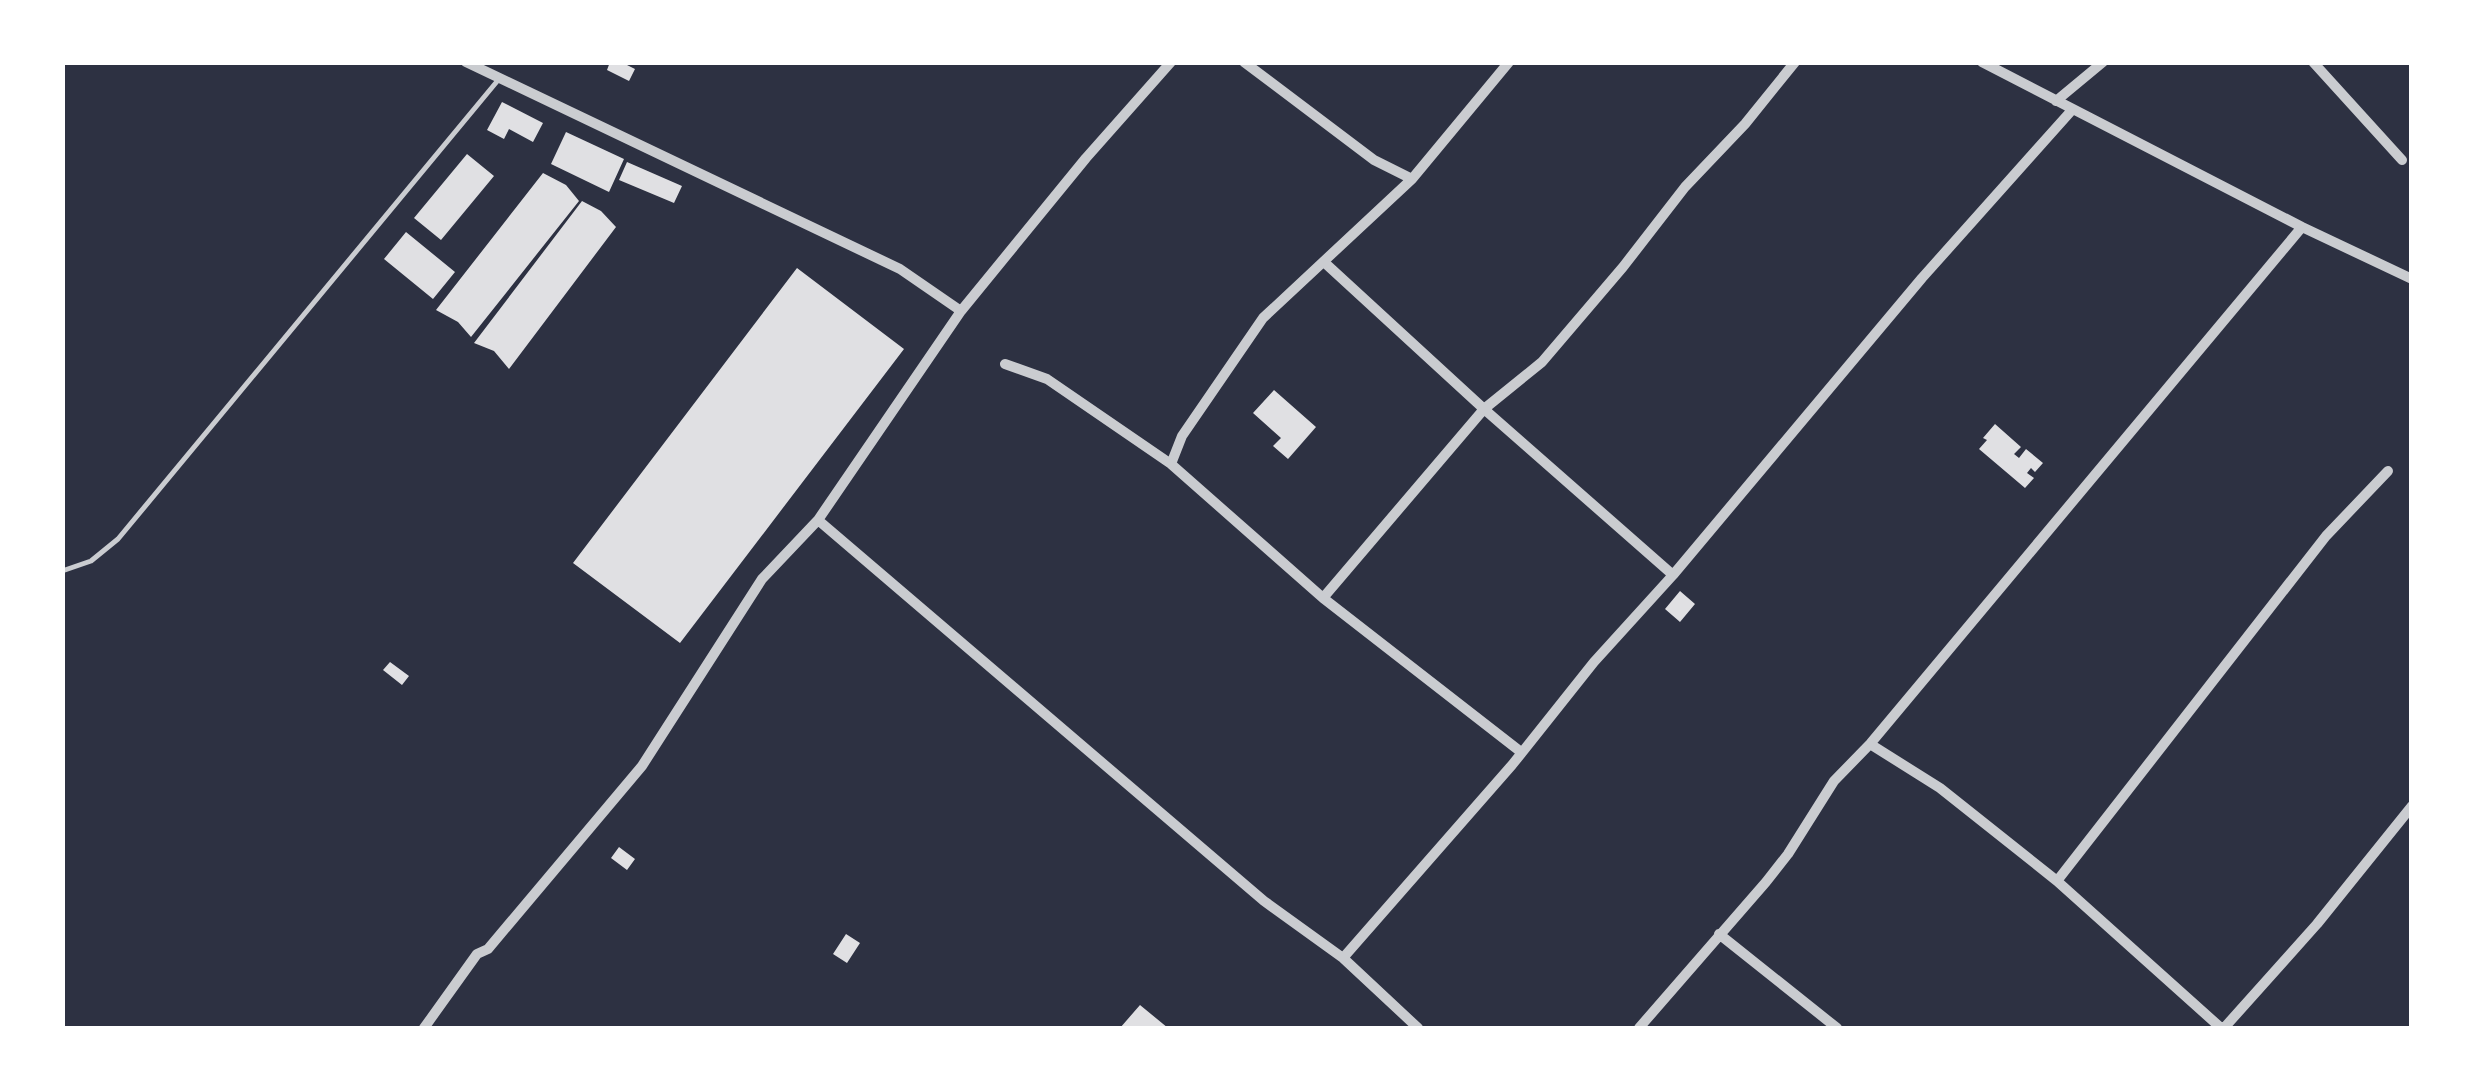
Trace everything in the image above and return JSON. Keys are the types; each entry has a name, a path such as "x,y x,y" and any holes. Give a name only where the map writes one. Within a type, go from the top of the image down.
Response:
{"street":[{"path":"466,62 900,269 961,311"},
{"path":"424,1028 477,954 488,949 642,766 762,578 818,520 961,311 1086,158 1171,62"},
{"path":"1244,62 1374,160 1412,179"},
{"path":"1171,464 1182,436 1263,318 1412,179 1509,62"},
{"path":"1323,598 1484,409 1542,362 1685,187 1745,124 1794,62"},
{"path":"1982,62 2302,227 2412,279"},
{"path":"2056,101 2103,62"},
{"path":"2312,62 2402,160"},
{"path":"1342,958 1522,752 1594,662 1922,278 2072,110"},
{"path":"1639,1028 1788,854 1834,780 1870,744 2302,227"},
{"path":"1325,263 1672,575"},
{"path":"1005,364 1047,379 1171,464 1323,598 1522,752"},
{"path":"2057,881 2326,536 2388,471"},
{"path":"818,520 1264,901 1342,958 1418,1028"},
{"path":"1870,744 1940,788 2057,881 2222,1028 2317,924 2412,806"},
{"path":"1719,934 1837,1028"}],"lane":[{"path":"62,571 90,561 118,539 500,78"}],"building":[{"path":"610,62 635,69 629,81 607,70"},
{"path":"502,102 543,123 533,142 509,129 504,139 487,130"},
{"path":"566,132 624,159 609,192 551,164"},
{"path":"467,154 494,176 441,240 414,218"},
{"path":"627,162 682,186 674,203 619,180"},
{"path":"543,173 566,185 579,201 471,337 458,322 436,310"},
{"path":"582,201 601,211 616,227 509,369 494,351 474,343"},
{"path":"406,232 455,272 433,299 384,259"},
{"path":"797,268 904,349 680,643 573,563"},
{"path":"1274,390 1316,427 1288,459 1273,446 1281,438 1253,413"},
{"path":"1995,424 2021,447 2014,454 2019,458 2026,449 2043,463 2035,472 2031,468 2027,473 2034,478 2025,488 1979,449"},
{"path":"1680,591 1695,604 1680,622 1665,609"},
{"path":"390,662 409,676 402,685 383,670"},
{"path":"619,847 635,859 627,870 611,858"},
{"path":"846,934 860,943 847,963 833,954"},
{"path":"1140,1005 1168,1028 1120,1028"}]}
